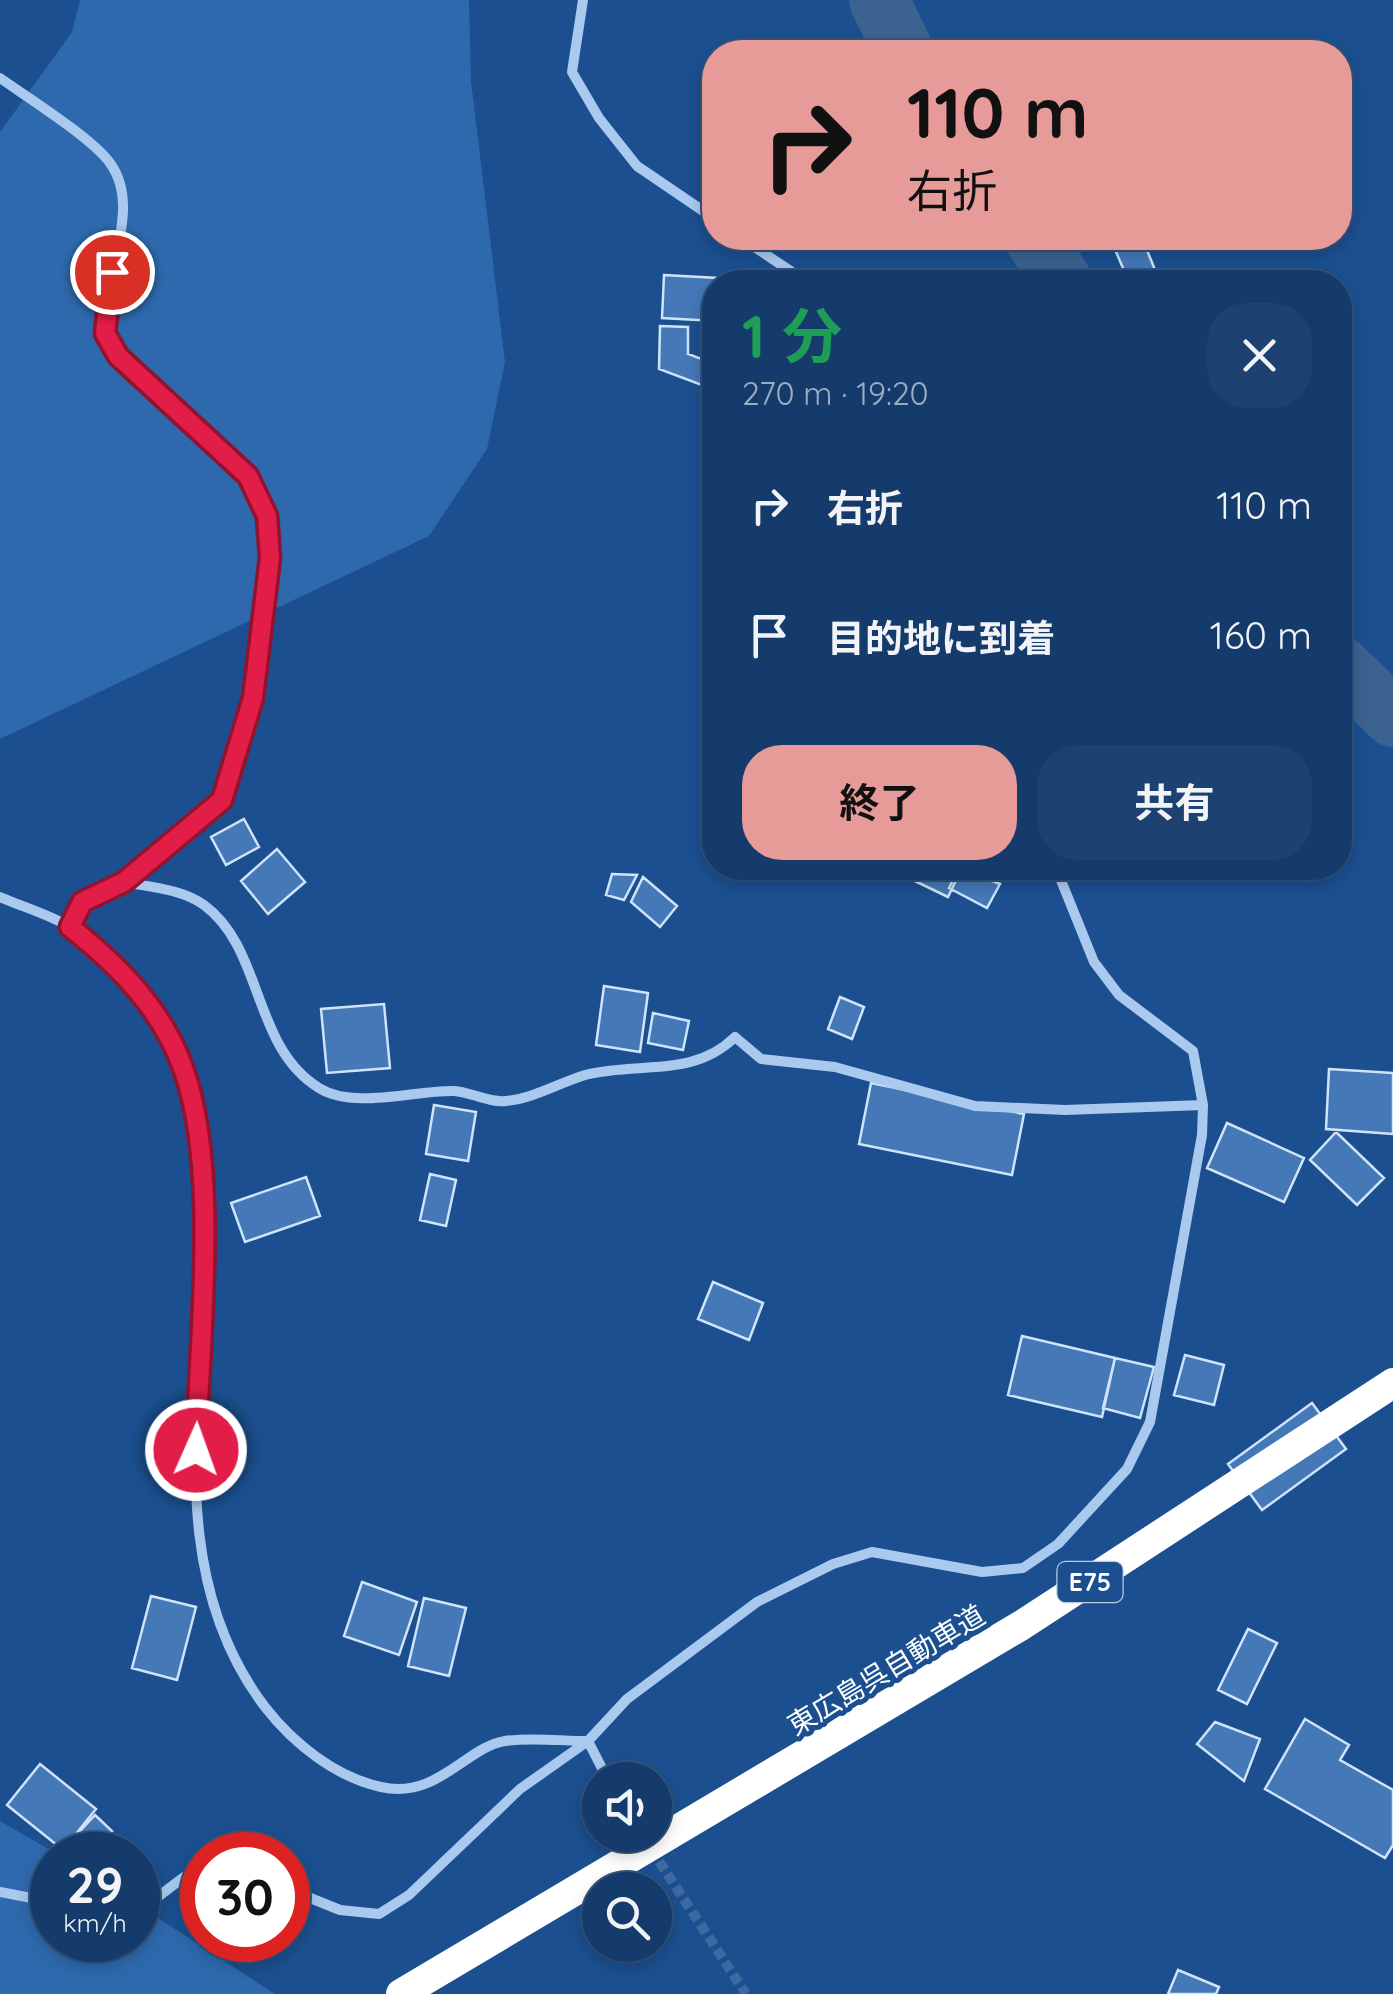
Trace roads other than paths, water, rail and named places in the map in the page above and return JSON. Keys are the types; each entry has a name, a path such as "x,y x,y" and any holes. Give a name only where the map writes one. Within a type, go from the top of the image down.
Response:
{"highway":[{"name":"東広島呉自動車道","path":"400,1994 781,1772 1022,1625 1393,1383"}],"street":[{"path":"584,0 572,72 599,118 637,166 702,211"},
{"path":"0,78 109,161 122,188 122,216 105,333 118,356 248,476 267,516 270,558 253,698 222,800 124,882 82,902 70,927"},
{"path":"759,250 789,270"},
{"path":"310,1898 340,1910 378,1914 409,1895 520,1790 588,1742 627,1699 757,1602 833,1564 872,1552 982,1572 1023,1568 1058,1544 1127,1470 1150,1422 1202,1135 1203,1106 1193,1052 1119,995 1094,962 1061,880"},
{"path":"124,882 175,892 204,905 234,939 266,1021 293,1066 320,1090 355,1097 456,1091 504,1102 589,1074 688,1064 717,1055 735,1037 760,1059 835,1067 975,1106 1065,1110 1203,1106"},
{"path":"0,897 70,927 118,965 154,1012 183,1067 198,1124 203,1190 195,1487 202,1560 217,1622 237,1670 279,1725 330,1767 382,1788 419,1787 501,1741 588,1742"},
{"path":"588,1742 599,1762"},
{"path":"160,1895 180,1880"},
{"path":"0,1892 30,1898"}],"waterway":[{"path":"879,0 898,40"},
{"path":"1042,250 1055,270"},
{"path":"1352,678 1393,717"}],"tunnel":[{"path":"653,1852 746,1994"}]}
